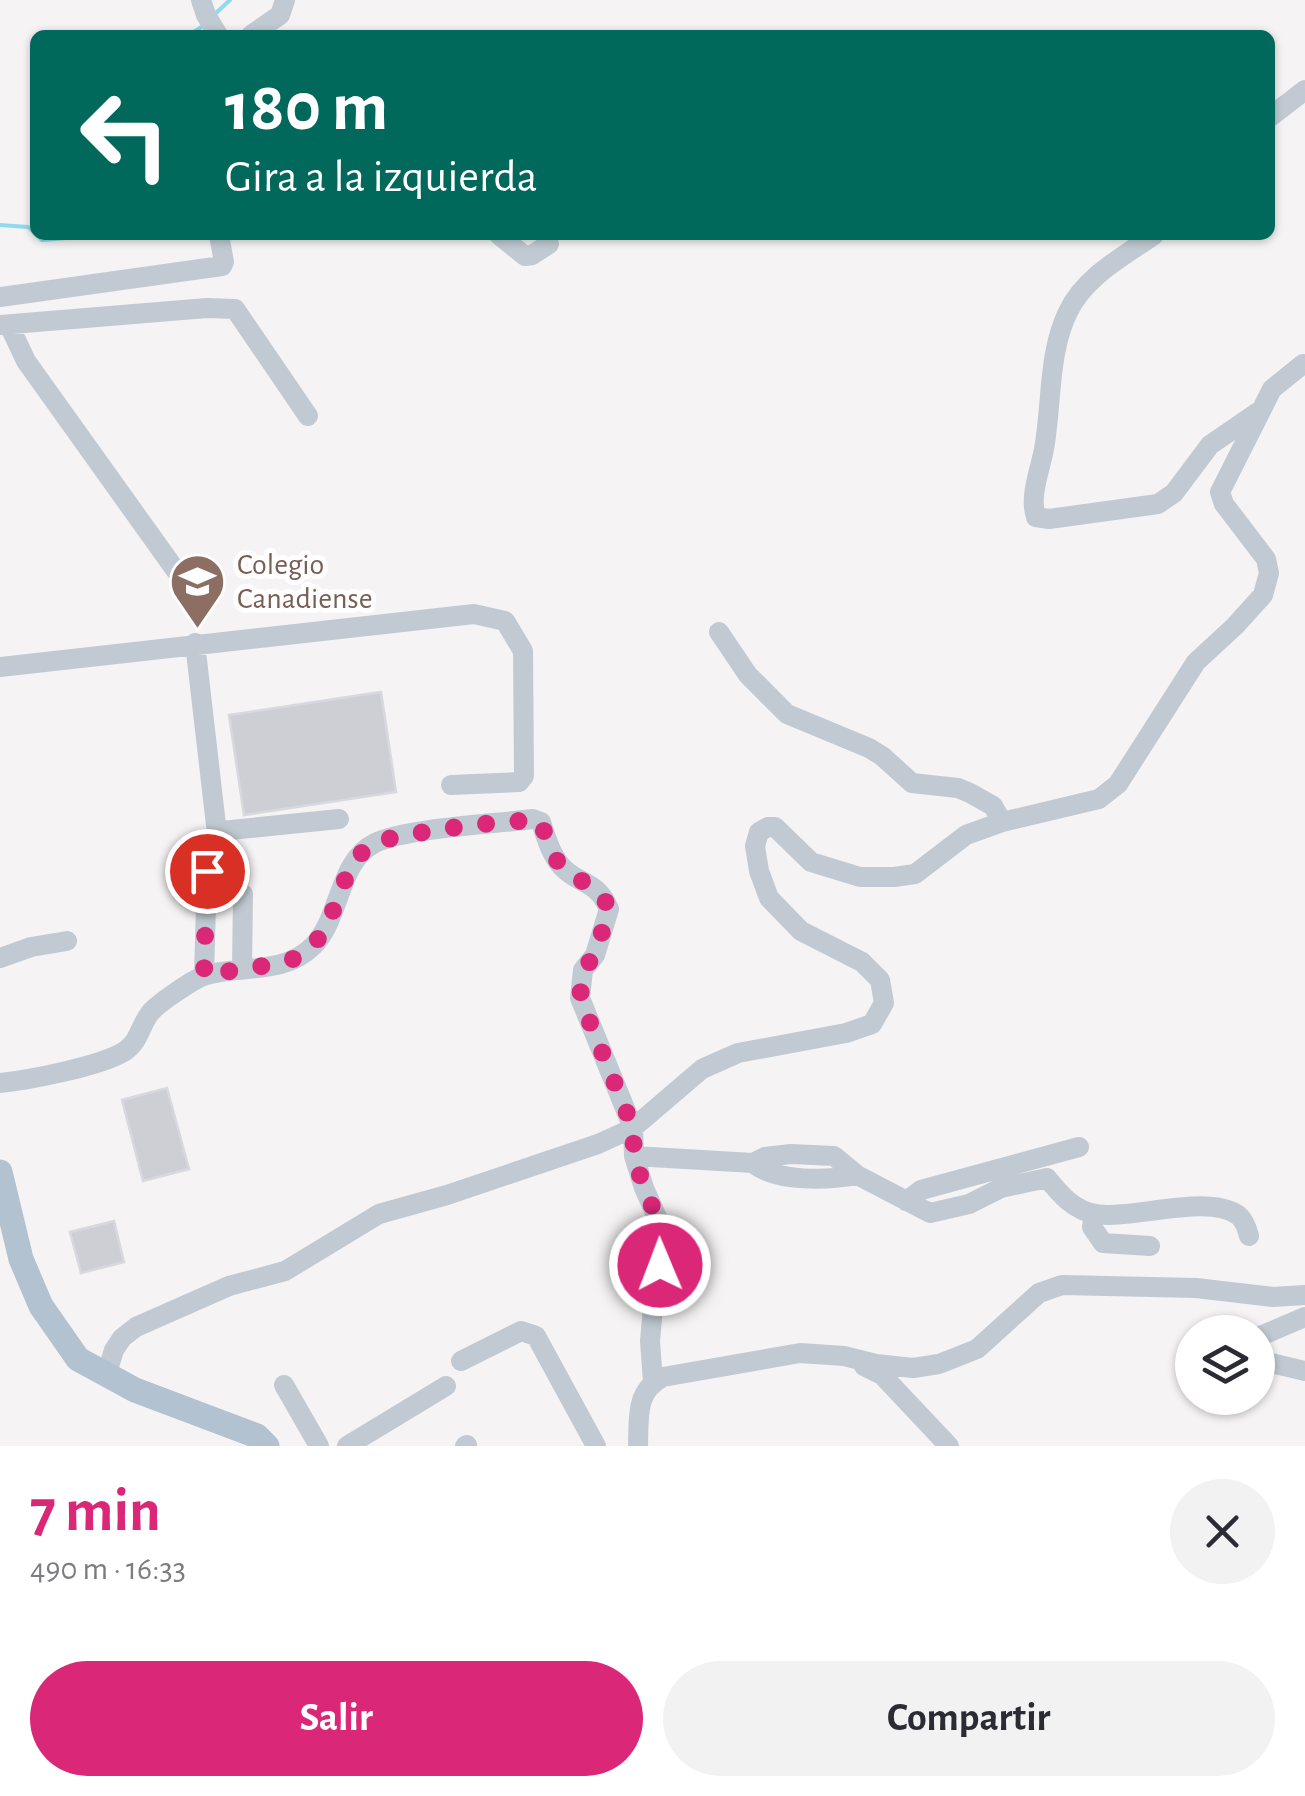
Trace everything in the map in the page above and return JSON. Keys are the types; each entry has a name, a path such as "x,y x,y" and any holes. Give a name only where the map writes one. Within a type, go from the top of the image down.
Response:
{"main road":[{"path":"0,1172 9,1248 41,1306 78,1359 135,1390 222,1423 259,1443"}],"street":[{"path":"258,30 280,15 285,0"},
{"path":"1275,113 1305,90"},
{"path":"0,298 222,266 220,240"},
{"path":"505,240 526,256 549,244"},
{"path":"1147,240 1088,284 1068,310 1058,342 1032,506 1036,518 1049,520 1158,504 1174,493 1210,444 1258,412"},
{"path":"199,603 26,361 5,325 235,309 308,416"},
{"path":"106,1376 114,1350 136,1328 230,1286 285,1271 379,1214 574,1153 633,1128 702,1069 738,1053 846,1033 872,1024 884,1003 880,980 862,962 801,931 769,898 755,846 759,832 768,826 776,827 812,862 860,878 894,878 916,874 966,835 1002,822 1099,799 1118,784 1196,662 1263,595 1269,573 1266,560 1224,504 1220,492 1272,390 1303,364"},
{"path":"0,667 474,614 505,621 523,651 524,776 518,782 451,785"},
{"path":"720,632 748,675 786,714 869,748 912,784 958,788 970,793 992,806 1002,822"},
{"path":"196,643 216,825 222,831 339,818"},
{"path":"0,1084 39,1077 123,1052 135,1042 151,1012 204,975 294,961 326,929 355,860 374,844 514,821 541,822 562,868 595,886 609,909 595,955 583,970 580,998 633,1128 634,1156 665,1235 654,1296 652,1382"},
{"path":"204,975 207,871"},
{"path":"242,894 242,969"},
{"path":"0,958 31,947 67,941"},
{"path":"906,1201 921,1190 1079,1147"},
{"path":"634,1156 753,1163 761,1170 832,1180 857,1175 930,1212 969,1204 1000,1188 1041,1177 1047,1178 1074,1206 1094,1214 1182,1208 1223,1210 1237,1215 1250,1236"},
{"path":"1094,1214 1092,1227 1103,1244 1150,1246"},
{"path":"638,1446 640,1402 652,1382 676,1373 786,1355 844,1356 913,1368 957,1358 977,1349 1039,1293 1062,1285 1196,1288 1273,1297 1305,1295"},
{"path":"1275,1330 1305,1317"},
{"path":"461,1361 521,1332 536,1336 596,1446"},
{"path":"844,1356 882,1375 949,1446"},
{"path":"1275,1364 1305,1371"},
{"path":"284,1385 319,1446"},
{"path":"347,1446 446,1386"}],"building":[{"path":"381,692 396,792 244,815 229,715"},
{"path":"167,1088 189,1169 143,1181 122,1100"},
{"path":"114,1221 124,1262 81,1273 70,1232"}],"waterway":[{"path":"215,14 230,0"},
{"path":"197,30 206,24"},
{"path":"0,225 30,229"}],"place":[{"name":"Colegio Canadiense","path":"198,630"}],"route":[{"path":"207,871 204,975 272,967 294,961 313,946 326,929 355,860 374,844 501,823 533,819 541,822 562,868 595,886 609,909 595,955 583,970 580,998 633,1128 634,1156 665,1235 660,1265"}]}
